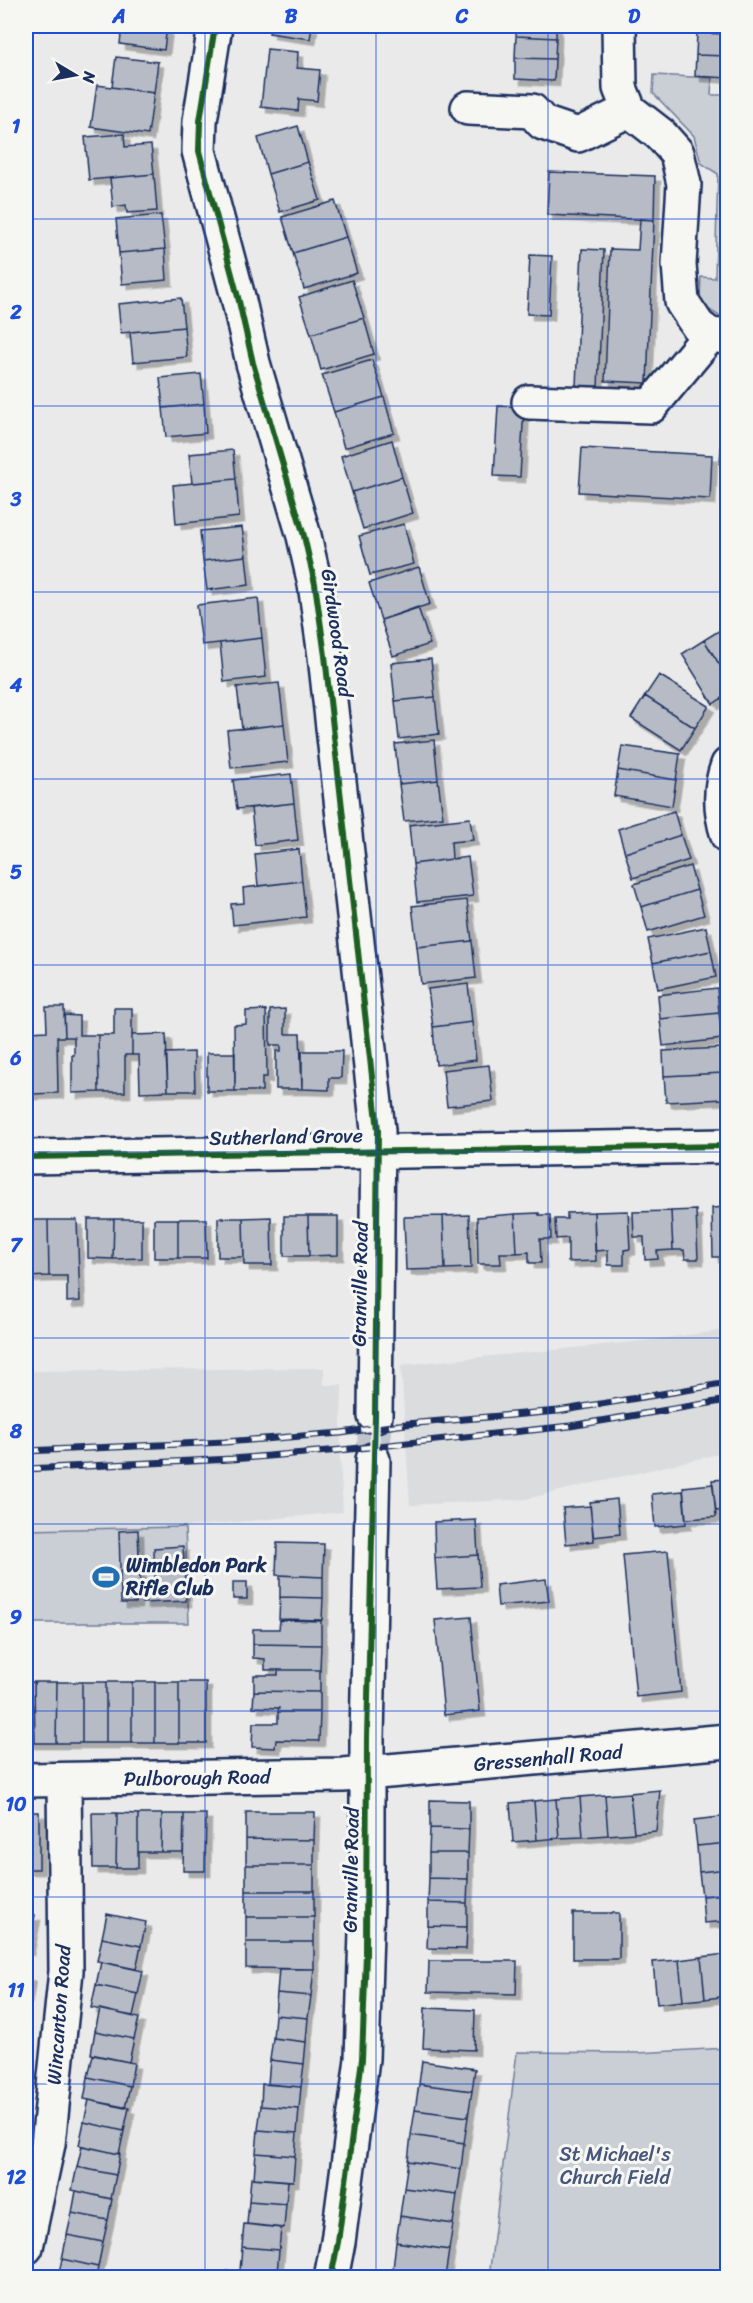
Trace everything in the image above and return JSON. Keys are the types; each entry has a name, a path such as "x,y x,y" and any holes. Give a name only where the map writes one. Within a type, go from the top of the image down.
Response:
{"street":[{"name":"Girdwood Road","path":"215,26 200,121 199,151 253,363 304,536 315,584 326,656 362,980 378,1130 376,1151"},
{"path":"529,402 651,406 719,336 698,327 682,302 679,264 684,184 677,153 660,135 629,110 620,88 619,26"},
{"path":"468,108 532,111 543,123 578,135 629,110"},
{"path":"728,765 723,777 722,802 728,836"},
{"name":"Sutherland Grove","path":"26,1157 728,1146"},
{"name":"Granville Road","path":"375,1416 376,1151"},
{"name":"Granville Road","path":"331,2277 338,2242 362,2059 367,1900 373,1460"},
{"name":"Gressenhall Road","path":"368,1773 728,1741"},
{"name":"Pulborough Road","path":"26,1780 326,1776 368,1773"},
{"name":"Wincanton Road","path":"26,2247 48,2144 66,1971 64,1780"}],"shaded area":[{"path":"727,1330 727,1452 525,1499 410,1505 401,1365 634,1342"},
{"path":"324,1368 324,1385 342,1385 340,1460 343,1512 185,1527 26,1530 26,1371"}],"green space":[{"path":"654,75 712,78 711,95 727,95 727,321 708,309 700,298 701,277 715,278 718,174 701,163 694,136 653,93"},
{"name":"Wimbledon Park Rifle Club","path":"185,1527 189,1623 26,1623 26,1530"},
{"name":"St Michael's Church Field","path":"727,2048 727,2277 489,2277 517,2052 637,2053"}],"building":[{"path":"122,26 167,26 164,50 120,44"},
{"path":"270,26 312,26 310,39 269,33"},
{"path":"517,26 556,26 556,38 516,36"},
{"path":"697,26 728,26 728,34 697,33"},
{"path":"697,33 728,34 728,56 696,55"},
{"path":"516,36 556,38 555,59 515,58"},
{"path":"267,49 298,52 297,68 320,70 317,101 299,99 298,111 261,107"},
{"path":"696,55 728,56 728,78 695,76"},
{"path":"116,57 158,62 154,93 112,87"},
{"path":"515,58 555,59 554,81 515,79"},
{"path":"97,85 154,93 148,135 91,127"},
{"path":"298,126 308,162 268,174 258,138"},
{"path":"124,134 125,147 151,145 154,174 89,180 85,137"},
{"path":"308,162 320,200 280,212 268,174"},
{"path":"549,172 655,176 654,220 547,215"},
{"path":"154,174 157,211 127,213 126,205 113,207 110,178"},
{"path":"335,201 346,237 293,253 282,217"},
{"path":"161,215 165,249 119,253 116,219"},
{"path":"640,219 654,220 647,383 605,381 610,249 638,250"},
{"path":"346,237 357,273 304,289 293,253"},
{"path":"165,249 167,280 122,284 119,253"},
{"path":"582,249 604,250 598,387 576,386"},
{"path":"530,255 552,256 549,315 527,314"},
{"path":"352,280 364,318 311,334 299,297"},
{"path":"181,298 184,327 121,333 118,304"},
{"path":"364,318 374,354 321,370 311,334"},
{"path":"184,327 187,357 133,362 130,332"},
{"path":"372,360 384,397 334,412 322,375"},
{"path":"201,374 204,404 163,408 160,378"},
{"path":"384,397 394,433 344,448 334,412"},
{"path":"204,404 206,433 166,437 163,408"},
{"path":"498,406 524,407 520,477 494,476"},
{"path":"723,420 728,420 728,464 720,464"},
{"path":"392,440 402,477 352,492 341,456"},
{"path":"582,448 712,455 710,499 579,492"},
{"path":"233,450 236,479 192,483 189,454"},
{"path":"402,477 413,513 363,529 352,492"},
{"path":"236,479 239,517 176,524 173,485"},
{"path":"404,524 414,564 370,575 359,536"},
{"path":"242,527 246,556 203,561 200,531"},
{"path":"246,556 249,585 207,590 203,561"},
{"path":"419,567 430,604 381,620 369,583"},
{"path":"258,598 262,638 202,645 197,605"},
{"path":"418,607 430,644 393,656 381,620"},
{"path":"725,627 728,631 728,678 704,640"},
{"path":"262,638 266,677 224,682 220,643"},
{"path":"704,640 728,678 728,694 713,704 682,654"},
{"path":"431,659 435,697 395,701 391,663"},
{"path":"659,675 709,706 695,728 645,696"},
{"path":"279,683 284,724 242,729 237,687"},
{"path":"645,696 695,728 681,750 631,718"},
{"path":"435,697 439,734 399,739 395,701"},
{"path":"284,724 288,762 231,768 227,730"},
{"path":"434,740 438,780 399,784 395,744"},
{"path":"622,746 680,754 676,780 618,770"},
{"path":"618,770 676,780 672,806 614,796"},
{"path":"291,774 294,803 237,809 233,780"},
{"path":"438,780 443,817 404,821 399,784"},
{"path":"294,803 298,840 255,845 251,808"},
{"path":"674,811 681,835 625,853 618,829"},
{"path":"470,818 473,840 451,842 452,859 413,864 409,825"},
{"path":"681,835 689,860 633,878 625,853"},
{"path":"299,849 302,881 258,886 255,854"},
{"path":"468,857 473,896 417,902 413,864"},
{"path":"690,866 697,890 641,907 634,884"},
{"path":"302,881 306,917 233,925 231,904 244,903 243,888"},
{"path":"697,890 704,915 648,932 641,907"},
{"path":"467,900 472,941 417,947 412,906"},
{"path":"706,927 711,951 653,963 648,939"},
{"path":"472,941 476,978 421,984 417,947"},
{"path":"711,951 716,977 658,989 653,963"},
{"path":"468,984 472,1022 433,1027 428,989"},
{"path":"717,988 719,1013 660,1019 658,995"},
{"path":"46,1007 64,1007 65,1037 57,1037 58,1093 31,1094 30,1032 47,1031"},
{"path":"114,1008 132,1008 132,1055 125,1055 125,1092 99,1092 98,1035 114,1035"},
{"path":"285,1009 285,1034 300,1034 302,1089 276,1089 276,1051 281,1051 281,1045 270,1045 270,1010"},
{"path":"266,1010 267,1077 262,1077 262,1091 235,1091 234,1025 246,1024 246,1011"},
{"path":"719,1013 722,1039 663,1046 660,1019"},
{"path":"64,1015 79,1016 79,1035 98,1035 99,1092 72,1093 74,1037 65,1037"},
{"path":"472,1022 476,1060 436,1065 433,1027"},
{"path":"26,1032 30,1032 31,1094 26,1094"},
{"path":"166,1034 168,1091 140,1092 139,1055 132,1055 132,1035"},
{"path":"722,1048 723,1073 664,1076 663,1051"},
{"path":"302,1051 342,1051 341,1078 329,1078 329,1090 302,1089"},
{"path":"194,1052 195,1091 168,1091 166,1053"},
{"path":"207,1053 235,1053 235,1091 207,1091"},
{"path":"489,1065 493,1101 447,1106 443,1070"},
{"path":"723,1073 724,1099 666,1102 664,1076"},
{"path":"728,1207 728,1257 713,1257 712,1208"},
{"path":"696,1210 698,1259 685,1259 684,1250 673,1250 671,1211"},
{"path":"628,1211 630,1249 624,1250 624,1265 608,1265 608,1250 595,1251 594,1212"},
{"path":"671,1211 673,1250 657,1251 658,1259 645,1260 644,1237 634,1237 633,1212"},
{"path":"594,1212 596,1261 568,1262 568,1238 556,1239 555,1219 567,1219 567,1213"},
{"path":"539,1213 539,1215 550,1215 551,1239 540,1239 541,1263 529,1263 529,1252 517,1253 515,1214"},
{"path":"515,1214 517,1253 500,1253 501,1264 478,1264 477,1217"},
{"path":"469,1215 471,1268 445,1269 443,1216"},
{"path":"284,1216 308,1216 309,1256 284,1256"},
{"path":"308,1216 338,1216 338,1255 309,1256"},
{"path":"443,1216 445,1269 406,1270 404,1217"},
{"path":"271,1217 272,1265 244,1265 243,1218"},
{"path":"218,1218 243,1218 244,1257 218,1257"},
{"path":"88,1219 114,1219 113,1259 88,1258"},
{"path":"114,1219 142,1219 142,1258 113,1259"},
{"path":"154,1219 178,1219 178,1258 154,1258"},
{"path":"178,1219 206,1219 207,1258 178,1258"},
{"path":"26,1220 48,1220 49,1276 26,1277"},
{"path":"48,1220 77,1220 80,1301 67,1302 67,1276 49,1276"},
{"path":"728,1479 728,1510 716,1511 712,1480"},
{"path":"713,1484 716,1517 686,1519 683,1487"},
{"path":"683,1491 686,1524 655,1527 652,1494"},
{"path":"617,1499 620,1534 593,1537 590,1502"},
{"path":"590,1506 594,1541 566,1544 563,1508"},
{"path":"476,1520 478,1555 435,1558 434,1522"},
{"path":"138,1530 140,1583 136,1584 136,1603 121,1603 119,1531"},
{"path":"277,1543 324,1544 323,1577 276,1575"},
{"path":"183,1546 186,1601 142,1603 141,1588 155,1587 154,1548"},
{"path":"668,1551 681,1692 636,1697 623,1555"},
{"path":"478,1555 480,1587 437,1589 435,1558"},
{"path":"280,1575 323,1577 323,1598 280,1597"},
{"path":"546,1579 549,1601 498,1606 496,1585"},
{"path":"233,1582 247,1582 247,1599 233,1599"},
{"path":"280,1597 323,1598 322,1620 279,1619"},
{"path":"471,1617 480,1711 444,1715 435,1620"},
{"path":"280,1620 321,1621 321,1645 253,1644 253,1629 279,1629"},
{"path":"253,1644 321,1645 320,1670 265,1670 265,1659 253,1658"},
{"path":"278,1670 320,1670 320,1692 254,1691 254,1675 278,1675"},
{"path":"26,1682 34,1682 35,1743 26,1743"},
{"path":"34,1682 57,1682 56,1743 35,1743"},
{"path":"57,1682 82,1682 82,1743 56,1743"},
{"path":"82,1682 106,1682 106,1743 82,1743"},
{"path":"106,1682 132,1682 132,1743 106,1743"},
{"path":"132,1682 155,1682 155,1743 132,1743"},
{"path":"155,1682 179,1682 179,1743 155,1743"},
{"path":"179,1682 206,1682 206,1743 179,1743"},
{"path":"254,1691 320,1692 320,1712 278,1712 279,1708 253,1707"},
{"path":"278,1712 320,1712 319,1741 276,1740 275,1748 252,1747 253,1723 278,1723"},
{"path":"660,1790 656,1831 634,1833 630,1793"},
{"path":"630,1793 634,1833 608,1835 605,1795"},
{"path":"605,1795 608,1835 583,1837 580,1797"},
{"path":"580,1797 583,1837 559,1838 556,1799"},
{"path":"556,1799 559,1838 537,1840 534,1801"},
{"path":"430,1800 469,1801 469,1829 430,1828"},
{"path":"534,1801 537,1840 513,1842 510,1803"},
{"path":"26,1812 39,1812 39,1869 26,1869"},
{"path":"246,1812 315,1812 314,1840 246,1839"},
{"path":"92,1813 117,1813 116,1868 93,1868"},
{"path":"117,1813 138,1814 138,1868 116,1868"},
{"path":"138,1814 162,1814 161,1852 138,1852"},
{"path":"162,1814 184,1814 183,1852 161,1852"},
{"path":"184,1814 206,1814 205,1871 183,1871"},
{"path":"728,1816 728,1843 697,1846 694,1820"},
{"path":"430,1828 469,1829 468,1853 429,1853"},
{"path":"246,1839 314,1840 314,1865 246,1865"},
{"path":"728,1843 728,1869 699,1872 697,1846"},
{"path":"429,1853 468,1853 468,1879 429,1878"},
{"path":"246,1865 314,1865 314,1891 246,1891"},
{"path":"728,1869 728,1894 702,1896 699,1872"},
{"path":"429,1878 468,1879 467,1903 428,1902"},
{"path":"246,1891 314,1891 314,1917 246,1917"},
{"path":"728,1894 728,1921 704,1923 702,1896"},
{"path":"428,1902 467,1903 467,1927 428,1926"},
{"path":"573,1913 619,1913 619,1959 573,1959"},
{"path":"107,1914 146,1922 141,1946 102,1938"},
{"path":"35,1915 28,1950 26,1949 26,1916"},
{"path":"246,1917 314,1917 314,1942 246,1942"},
{"path":"428,1926 467,1927 466,1949 427,1948"},
{"path":"102,1938 141,1946 136,1969 97,1961"},
{"path":"246,1942 314,1942 314,1969 246,1968"},
{"path":"726,1954 728,1996 705,1999 701,1957"},
{"path":"701,1957 705,1999 683,2001 679,1960"},
{"path":"679,1960 683,2001 657,2004 653,1962"},
{"path":"429,1961 517,1961 516,1994 428,1992"},
{"path":"101,1962 143,1971 138,1994 96,1985"},
{"path":"279,1969 314,1969 311,1996 277,1993"},
{"path":"26,1975 30,1976 26,1999"},
{"path":"96,1985 138,1994 133,2016 91,2008"},
{"path":"277,1993 311,1996 308,2018 275,2015"},
{"path":"425,2008 475,2010 474,2050 423,2048"},
{"path":"100,2009 139,2018 134,2039 95,2031"},
{"path":"275,2015 308,2018 306,2042 273,2038"},
{"path":"95,2031 134,2039 129,2062 91,2054"},
{"path":"273,2038 306,2042 304,2064 270,2060"},
{"path":"93,2055 134,2063 130,2086 88,2077"},
{"path":"270,2060 304,2064 301,2087 268,2084"},
{"path":"422,2061 475,2069 472,2091 419,2084"},
{"path":"88,2077 130,2086 125,2108 84,2099"},
{"path":"262,2084 301,2087 299,2109 261,2106"},
{"path":"419,2084 472,2091 468,2117 415,2110"},
{"path":"89,2100 129,2108 124,2131 84,2122"},
{"path":"261,2106 299,2109 297,2133 258,2130"},
{"path":"415,2110 468,2117 464,2143 411,2135"},
{"path":"84,2122 124,2131 119,2154 79,2145"},
{"path":"258,2130 297,2133 295,2156 256,2153"},
{"path":"411,2135 464,2143 461,2169 408,2161"},
{"path":"82,2146 120,2154 116,2175 77,2167"},
{"path":"256,2153 295,2156 293,2181 254,2178"},
{"path":"408,2161 461,2169 457,2195 404,2188"},
{"path":"77,2167 116,2175 111,2199 72,2190"},
{"path":"251,2178 288,2181 286,2204 249,2201"},
{"path":"404,2188 457,2195 453,2224 400,2216"},
{"path":"76,2191 112,2199 108,2220 72,2213"},
{"path":"249,2201 286,2204 284,2228 247,2224"},
{"path":"72,2213 108,2220 103,2242 67,2235"},
{"path":"400,2216 453,2224 449,2250 396,2242"},
{"path":"244,2224 281,2228 279,2250 242,2247"},
{"path":"67,2235 103,2242 98,2267 62,2259"},
{"path":"396,2242 449,2250 445,2277 393,2269"},
{"path":"242,2247 279,2250 277,2274 240,2271"},
{"path":"62,2259 98,2267 96,2278 58,2278"},
{"path":"393,2269 445,2277 391,2278"},
{"path":"227,2271 252,2278 225,2278"}],"tunnel":[{"path":"373,1460 375,1416"}],"railway":[{"path":"26,1451 225,1442 341,1433 406,1424 558,1411 728,1383"},
{"path":"26,1469 232,1459 341,1450 570,1426 728,1400"}],"cycle path":[{"path":"215,26 200,121 199,151 253,363 304,536 315,584 378,1130 375,1416 367,1738 366,1954 362,2059 338,2242 331,2278"},
{"path":"26,1157 728,1146"}],"place":[{"name":"Wimbledon Park Rifle Club","path":"106,1577"}]}
